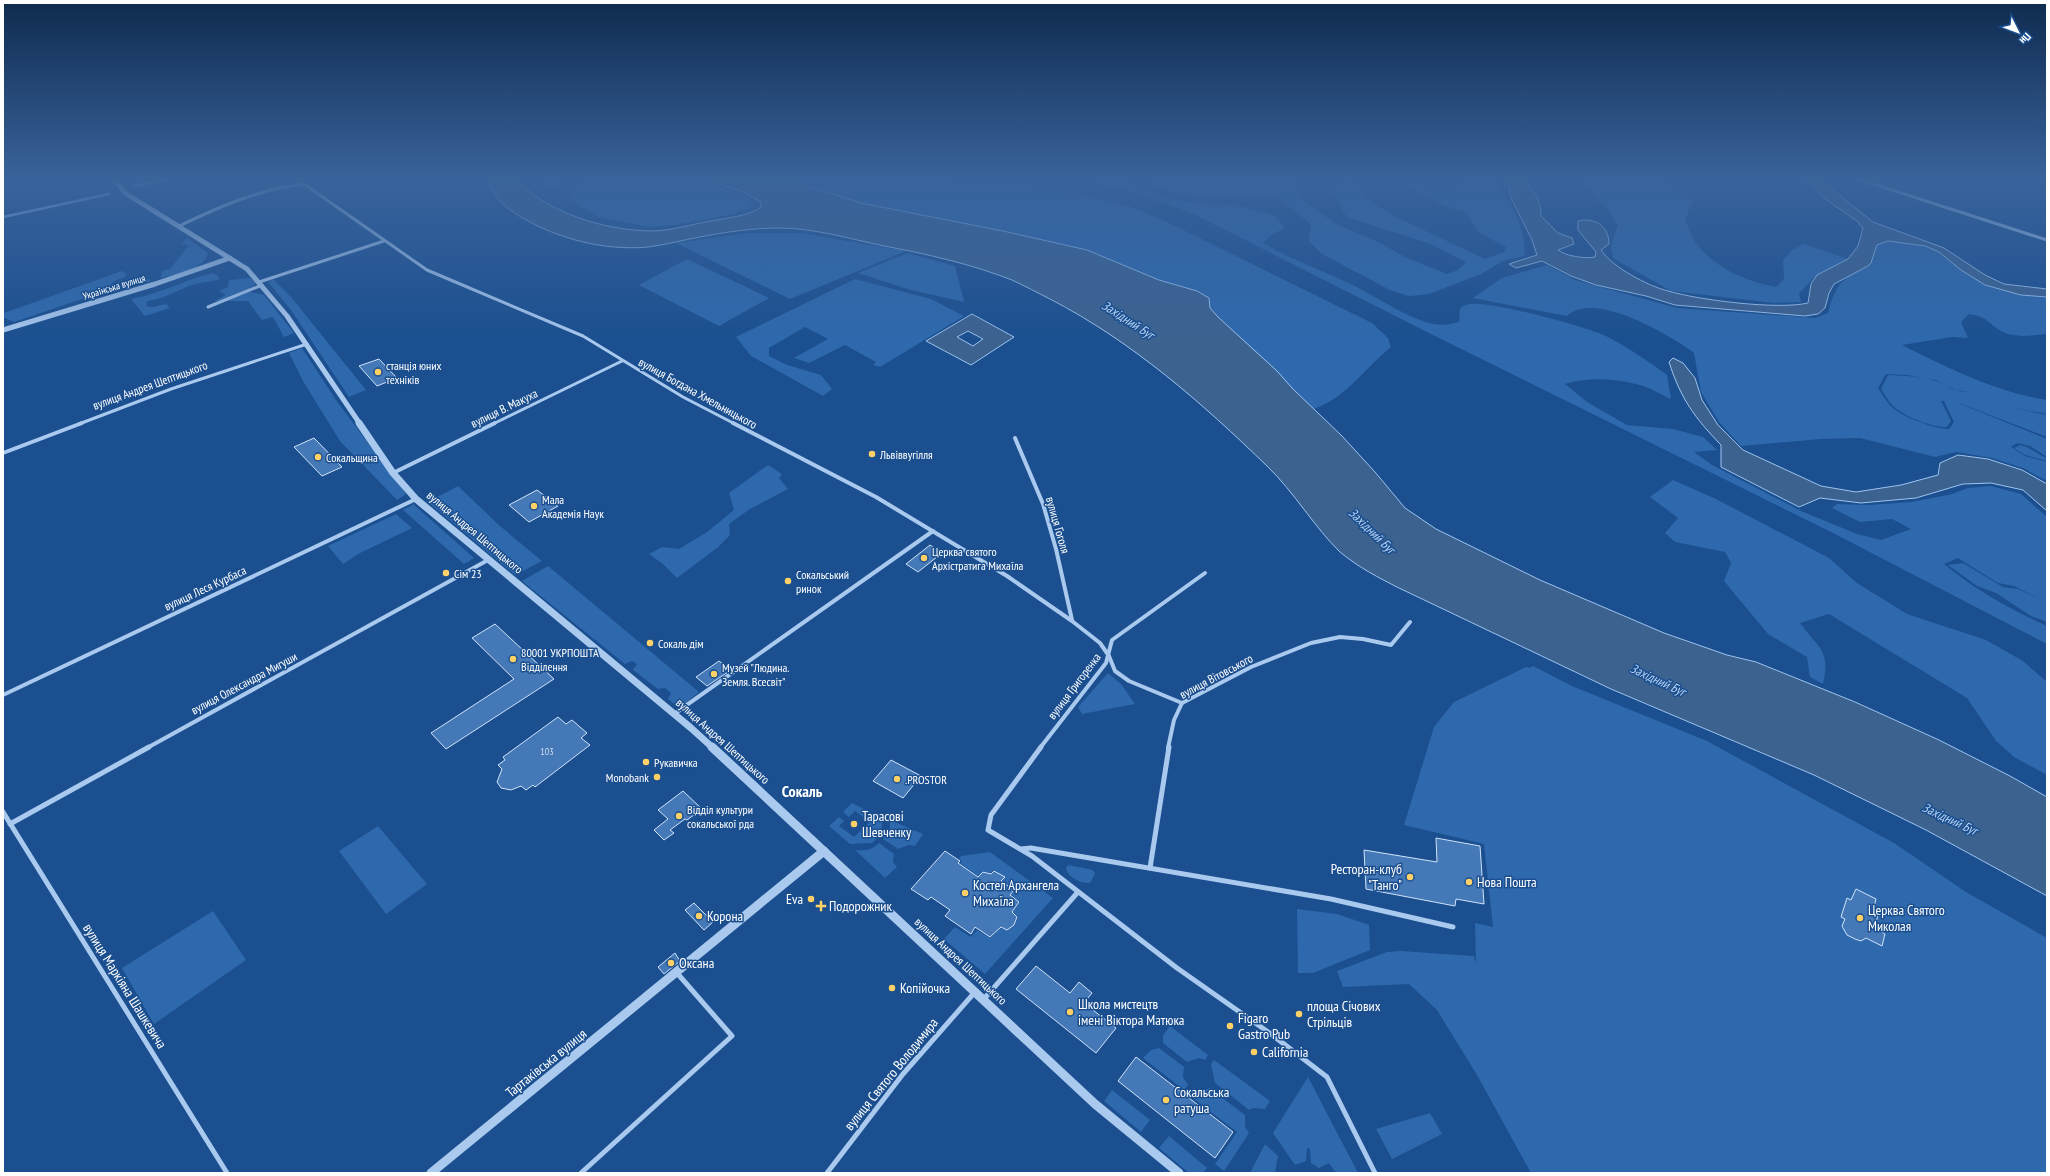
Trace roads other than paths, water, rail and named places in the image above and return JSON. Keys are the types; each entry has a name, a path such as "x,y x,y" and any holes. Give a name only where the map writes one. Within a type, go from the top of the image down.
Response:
{"street":[{"name":"вулиця Андрея Шептицького","path":"190,233 247,269 261,284 307,344 393,473 416,499 674,714 824,851 1095,1104 1179,1173"},
{"name":"вулиця Богдана Хмельницького","path":"373,233 427,270 490,298 583,336 683,397 876,497 1007,576 1072,621 1100,644 1109,656 1115,671 1129,681 1182,703"},
{"path":"2025,233 2047,240"},
{"path":"208,307 261,284 384,241"},
{"name":"Українська вулиця","path":"3,330 155,284 230,258"},
{"name":"вулиця Андрея Шептицького","path":"3,453 171,389 307,344"},
{"name":"вулиця В. Макуха","path":"393,473 622,361"},
{"name":"вулиця Гоголя","path":"1015,438 1043,504 1056,549 1072,621"},
{"name":"вулиця Леся Курбаса","path":"3,695 416,499"},
{"path":"674,714 933,531"},
{"name":"вулиця Олександра Мигуши","path":"10,824 488,560"},
{"name":"вулиця Григоренка","path":"1020,849 1008,844 988,830 991,815 1109,656 1112,640 1205,573"},
{"name":"вулиця Вітовського","path":"1150,868 1170,738 1174,720 1182,703 1251,667 1311,643 1340,638 1363,639 1391,645 1410,622"},
{"name":"вулиця Маркіяна Шашкевича","path":"3,812 227,1173"},
{"path":"1020,849 1031,848 1331,899 1452,927"},
{"path":"1020,849 1177,968 1271,1034 1327,1077 1375,1173"},
{"name":"Тартаківська вулиця","path":"431,1173 677,973 824,851"},
{"path":"983,1000 1078,892"},
{"path":"581,1173 732,1036 677,973"},
{"name":"вулиця Святого Володимира","path":"827,1173 903,1074 975,991"}],"water":[{"path":"553,233 726,233 661,245 632,248 599,245"},
{"name":"Західний Буг","path":"824,233 1011,233 1087,250 1159,280 1197,291 1209,298 1210,308 1218,317 1277,371 1293,389 1342,436 1405,508 1436,529 1540,580 1664,633 1727,655 1756,662 1855,702 1939,740 2010,776 2047,797 2047,896 1926,830 1814,775 1611,689 1399,588 1369,572 1340,552 1278,477 1192,397 1110,334 1050,299 1012,280 965,264"},
{"path":"1528,233 1558,233 1572,238 1574,244 1558,250 1565,254 1586,258 1595,257 1596,252 1580,233 1607,233 1609,244 1601,250 1606,256 1613,263 1631,275 1651,285 1682,294 1718,301 1758,305 1794,305 1808,303 1811,284 1817,275 1848,259 1858,246 1862,233 1903,233 1944,248 1985,275 2004,284 2047,289 2047,297 2021,295 1985,285 1961,270 1939,252 1925,246 1888,241 1877,245 1871,263 1868,266 1834,284 1829,293 1825,308 1818,314 1805,316 1675,305 1646,296 1596,285 1571,276 1542,261 1516,268 1509,264 1537,255"},
{"path":"972,314 1014,337 971,365 926,341","holes":["968,331 983,339 973,346 957,337"]},
{"path":"1673,358 1683,363 1695,378 1702,400 1718,425 1743,450 1821,486 1856,492 1901,485 1938,475 1940,463 1958,455 1988,459 2022,470 2047,484 2047,511 2023,490 1991,483 1963,484 1916,498 1861,503 1820,498 1799,507 1721,467 1721,445 1689,407 1678,387 1669,362"}],"place":[{"name":"станція юних техніків","path":"378,372"},
{"name":"Львіввугілля","path":"872,454"},
{"name":"Сокальщина","path":"318,457"},
{"name":"Мала Академія Наук","path":"534,506"},
{"name":"Церква святого Архістратига Михаїла","path":"924,558"},
{"name":"Сім 23","path":"446,573"},
{"name":"Сокальський ринок","path":"788,581"},
{"name":"Сокаль дім","path":"650,643"},
{"name":"80001 УКРПОШТА Відділення","path":"513,659"},
{"name":"Музей \"Людина. Земля. Всесвіт\"","path":"714,674"},
{"name":"Рукавичка","path":"646,762"},
{"name":"Monobank","path":"657,777"},
{"name":".PROSTOR","path":"897,779"},
{"name":"Відділ культури сокальської рда","path":"679,816"},
{"name":"Тарасові Шевченку","path":"854,824"},
{"name":"Ресторан-клуб \"Танго\"","path":"1410,877"},
{"name":"Нова Пошта","path":"1469,882"},
{"name":"Костел Архангела Михаїла","path":"965,893"},
{"name":"Eva","path":"811,899"},
{"name":"Подорожник","path":"821,906"},
{"name":"Корона","path":"699,916"},
{"name":"Церква Святого Миколая","path":"1860,918"},
{"name":"Оксана","path":"671,963"},
{"name":"Копійочка","path":"892,988"},
{"name":"Школа мистецтв імені Віктора Матюка","path":"1070,1012"},
{"name":"площа Січових Стрільців","path":"1299,1014"},
{"name":"Figaro Gastro Pub","path":"1230,1026"},
{"name":"California","path":"1254,1052"},
{"name":"Сокальська ратуша","path":"1166,1100"}],"district":[{"name":"Сокаль","path":"802,791"}]}
